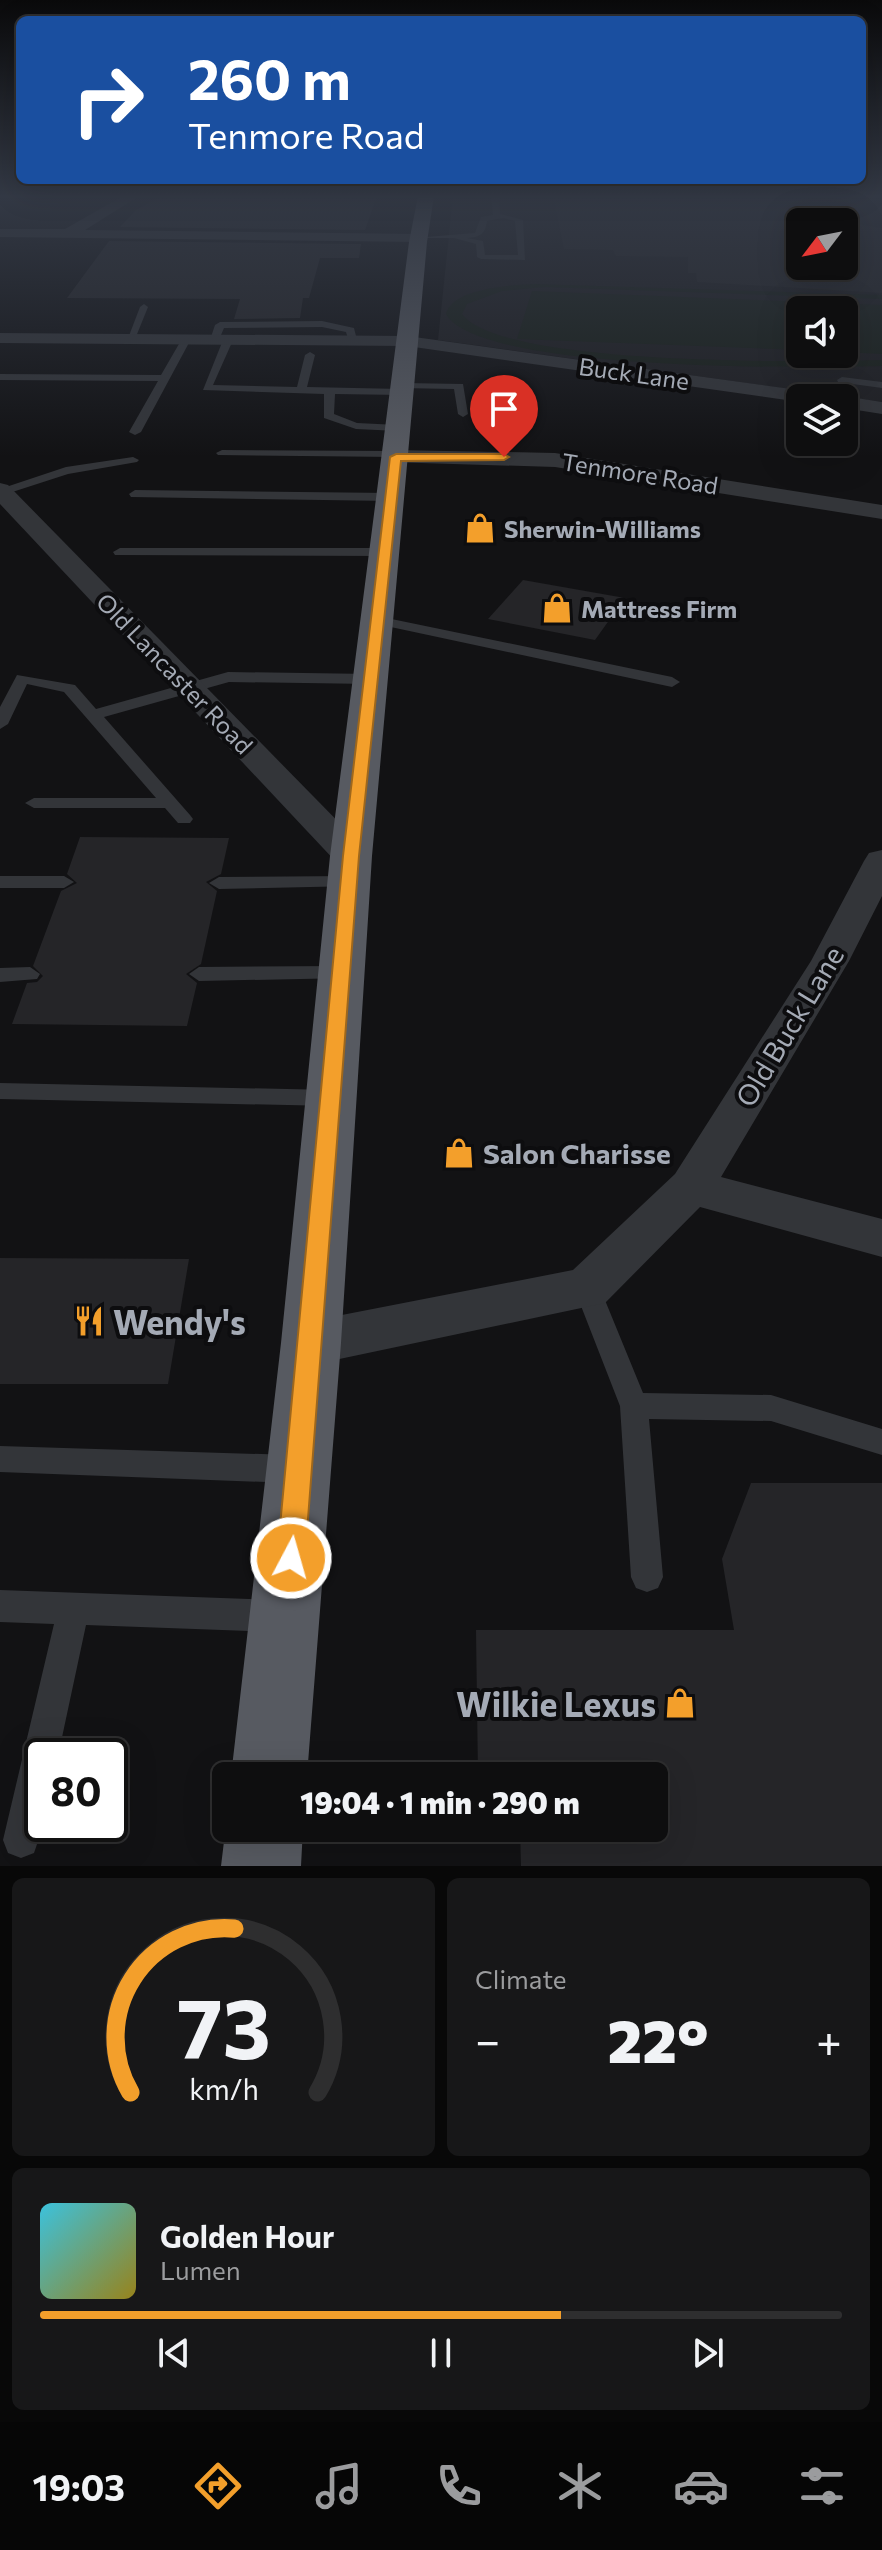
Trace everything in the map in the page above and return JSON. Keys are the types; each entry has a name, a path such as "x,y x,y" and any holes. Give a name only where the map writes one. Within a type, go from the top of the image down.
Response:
{"highway":[{"path":"270,1762 300,1470 350,869 413,283"},
{"path":"261,1866 263,1842"}],"street":[{"name":"Buck Lane","path":"0,338 407,341 786,394"},
{"path":"858,404 882,408"},
{"name":"Tenmore Road","path":"397,446 555,460 882,512"},
{"name":"Old Lancaster Road","path":"1,492 190,688 350,869"},
{"name":"Old Buck Lane","path":"587,1288 691,1187 830,961 882,861"},
{"path":"691,1187 882,1238"},
{"path":"311,1343 587,1288"}],"lane":[{"path":"130,339 144,307"},
{"path":"135,432 186,339"},
{"path":"221,340 207,388 402,389 459,386 473,378"},
{"path":"301,390 310,355"},
{"path":"0,377 163,378"},
{"path":"842,380 882,385"},
{"path":"459,386 463,414"},
{"path":"330,390 328,416 397,446"},
{"path":"345,453 356,426"},
{"path":"222,453 345,453 397,446"},
{"path":"1,492 25,482 66,472 133,460"},
{"path":"135,494 391,497"},
{"path":"120,552 385,552"},
{"path":"377,620 672,682"},
{"path":"93,715 228,677 371,679"},
{"path":"0,724 22,678 69,688 184,819"},
{"path":"34,803 171,803"},
{"path":"219,883 350,869"},
{"path":"0,882 64,882"},
{"path":"199,974 341,973"},
{"path":"0,975 30,974"},
{"path":"0,1091 332,1098"},
{"path":"587,1288 634,1406 647,1577"},
{"path":"634,1406 771,1408 882,1442"},
{"path":"0,1459 300,1470"},
{"path":"0,1606 285,1617"},
{"path":"21,1840 74,1609"}],"shaded area":[{"path":"444,283 882,283 882,402 858,399 858,384 786,384 786,389 438,340"},
{"path":"535,284 882,295 882,299 544,287 502,291 467,304 462,314 488,331 534,344 660,358 786,361 786,367 722,366 580,356 518,347 471,333 446,314 459,298 498,287"},
{"path":"532,291 786,301 786,349 517,339"},
{"path":"858,304 882,305 882,354 858,353"},
{"path":"858,360 882,360 882,366 858,366"}],"building":[{"path":"78,283 313,283 309,298 303,298 300,318 234,319 240,299 67,298"},
{"path":"715,283 882,283 882,293"},
{"name":"Mattress Firm","path":"523,580 625,598 595,640 488,619"},
{"path":"80,837 229,838 221,874 206,882 217,891 201,964 186,974 197,983 187,1026 12,1024 27,983 37,982 43,976 33,966 61,891 77,883 67,874"},
{"name":"Wendy's","path":"0,1258 189,1259 168,1384 0,1384"},
{"name":"Wilkie Lexus","path":"751,1483 882,1483 882,1866 521,1866 520,1842 668,1842 668,1762 478,1762 476,1630 734,1630 722,1559"}],"place":[{"name":"Sherwin-Williams","path":"480,528"},
{"name":"Mattress Firm","path":"557,608"},
{"name":"Salon Charisse","path":"459,1153"},
{"name":"Wendy's","path":"89,1321"},
{"name":"Wilkie Lexus","path":"680,1703"}],"route":[{"path":"291,1558 351,856 396,457 504,457"}]}
